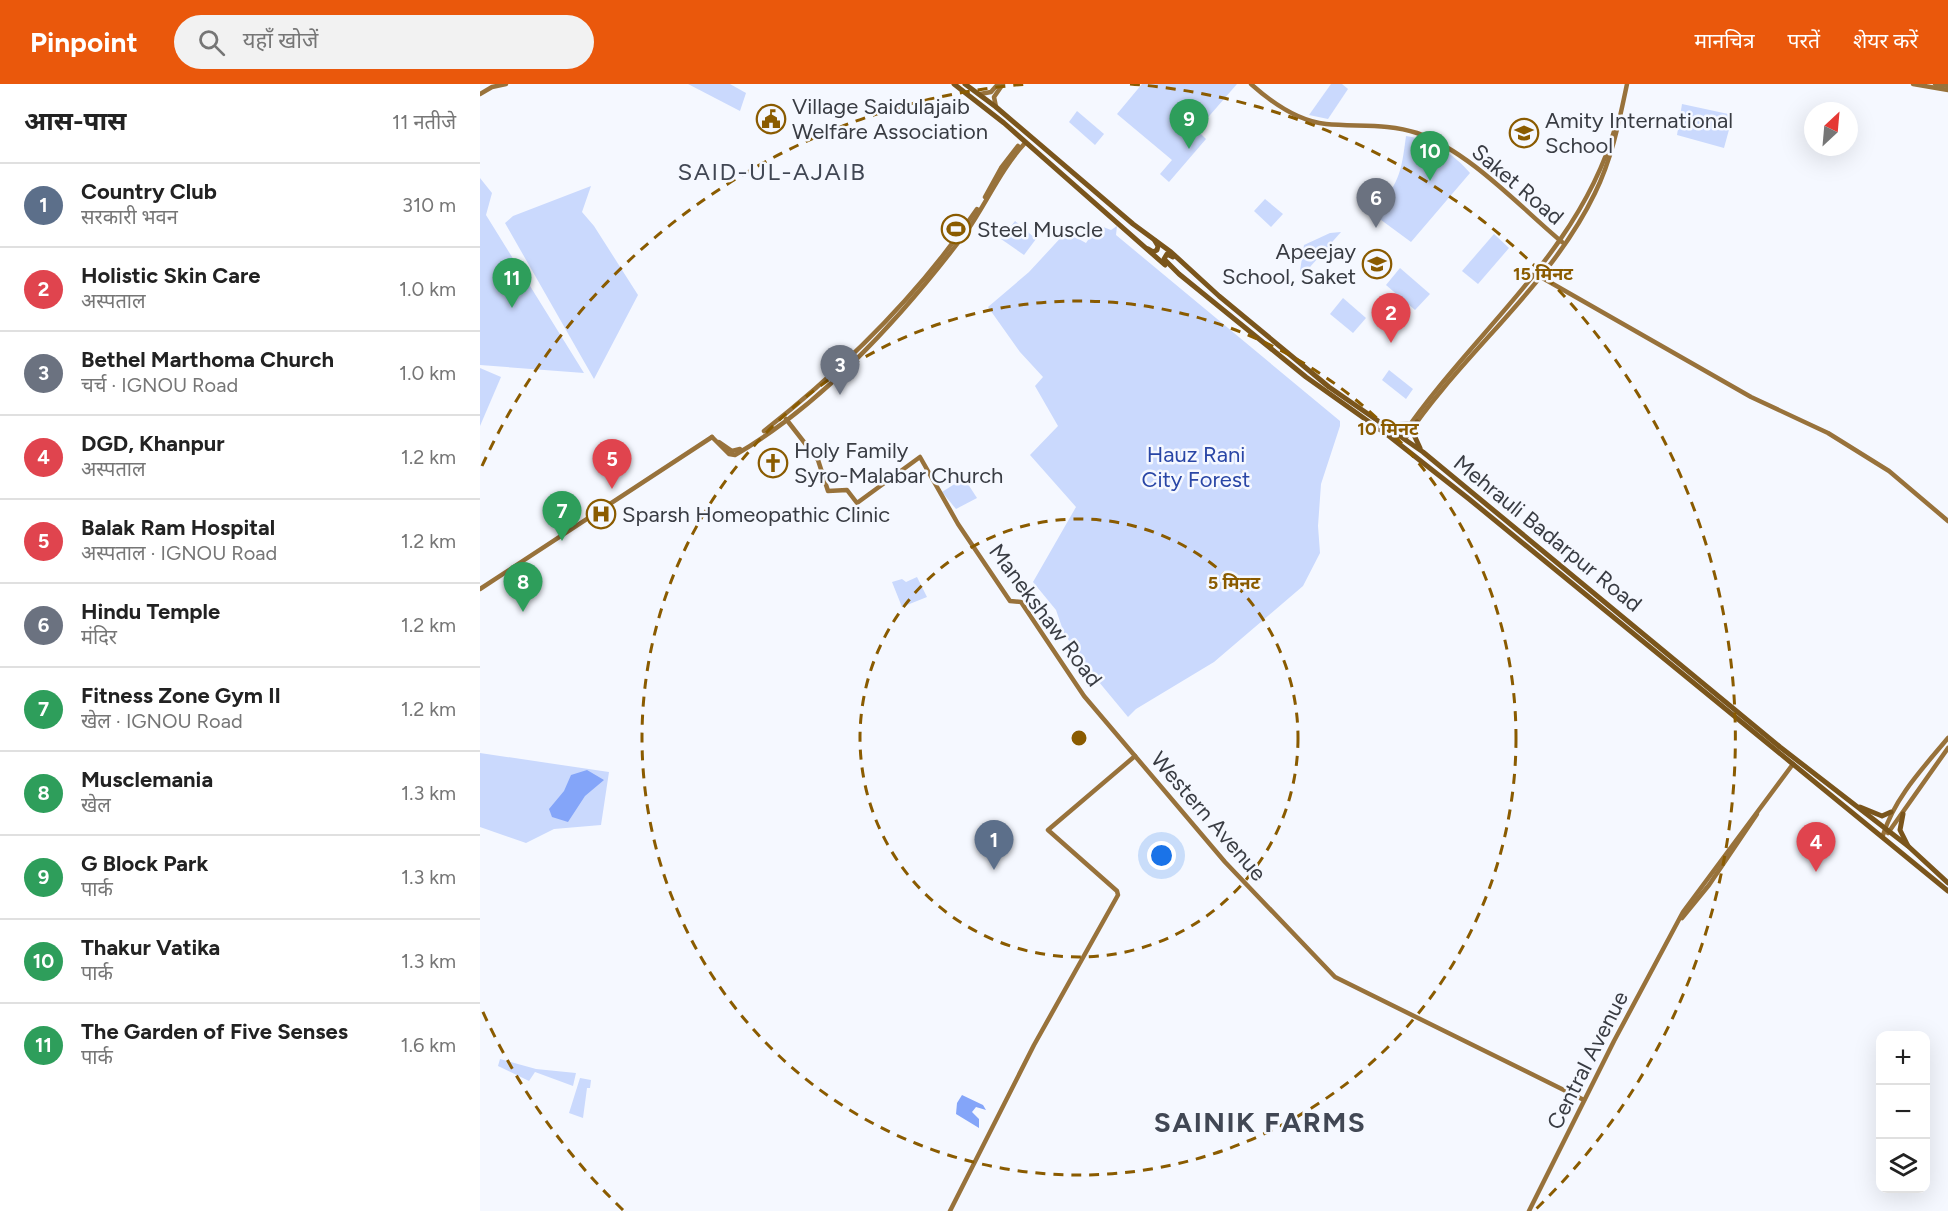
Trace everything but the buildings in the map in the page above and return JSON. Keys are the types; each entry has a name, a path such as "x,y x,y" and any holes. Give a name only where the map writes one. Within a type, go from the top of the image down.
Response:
{"main road":[{"path":"954,84 1151,252 1158,249 1156,243 1133,224"},
{"name":"Mehrauli Badarpur Road","path":"965,84 996,107 1133,224 1172,252 1192,273 1329,387 1423,452 1780,747 1908,846"},
{"path":"1135,239 1179,274"},
{"path":"1179,274 1164,261 1166,254 1170,254 1192,273"},
{"name":"Mehrauli Badarpur Road","path":"1179,274 1314,382 1401,445 1473,502 1792,764 1883,835 1903,856 1948,891"},
{"path":"1417,422 1414,435 1423,452"},
{"path":"1383,424 1395,426 1410,424"},
{"path":"1473,502 1478,496"},
{"path":"1858,807 1882,816 1891,812"},
{"path":"1903,814 1900,830 1908,846 1948,883"}],"street":[{"path":"480,94 492,87 506,84"},
{"path":"980,94 991,92 998,84"},
{"path":"996,107 994,97 1003,84"},
{"name":"Saket Road","path":"1251,84 1284,109 1323,124 1402,129 1418,134 1460,155 1562,242"},
{"path":"1403,438 1539,276 1562,242 1597,180 1612,139 1625,84"},
{"path":"1913,84 1948,88"},
{"path":"1935,84 1948,88"},
{"path":"712,437 723,448 735,455 786,419 845,366 952,242 975,212 1008,159 1024,142"},
{"path":"1403,438 1410,424 1562,242"},
{"path":"1539,276 1752,397 1828,433 1889,471 1948,521"},
{"path":"712,437 732,451 738,450 845,366"},
{"name":"Manekshaw Road","path":"786,419 820,463 828,491 848,490 856,503 920,457 961,529 1010,601 1021,602 1084,696 1134,756"},
{"path":"480,589 712,437"},
{"path":"1888,830 1891,812 1912,781 1948,738"},
{"path":"1883,835 1903,814 1948,748"},
{"name":"Western Avenue","path":"950,1211 1034,1045 1118,895 1117,891 1048,830 1134,756 1226,862 1335,977 1584,1100"},
{"name":"Central Avenue","path":"1529,1211 1584,1100 1677,926 1792,764"}],"green space":[{"path":"688,84 730,84 746,93 740,111"},
{"path":"1142,84 1237,84 1197,130 1206,139 1169,182 1160,174 1172,160 1117,114"},
{"path":"1331,84 1342,84 1348,89 1328,119 1309,115"},
{"path":"1682,104 1733,115 1724,148 1677,135"},
{"path":"1077,111 1104,134 1095,145 1069,122"},
{"path":"1406,136 1424,140 1441,148 1470,173 1411,242 1373,214 1394,186 1400,170"},
{"path":"480,178 492,193 486,215 584,373 480,365"},
{"path":"591,186 582,212 594,226 638,295 594,379 505,223 513,216"},
{"path":"1265,199 1283,214 1271,227 1254,211"},
{"path":"1015,221 1036,239 1024,255 1001,239"},
{"name":"Hauz Rani City Forest","path":"1098,225 1111,230 1117,226 1116,235 1340,421 1321,484 1318,526 1320,553 1303,586 1214,662 1136,709 1128,717 1084,664 1064,633 1056,610 1033,582 1076,507 1030,455 1058,426 1035,386 1043,377 1020,352 988,307 1029,272 1066,232 1086,243"},
{"path":"1341,232 1302,276 1300,271 1304,245 1330,233"},
{"path":"1494,234 1509,248 1478,284 1462,271"},
{"path":"1400,268 1430,294 1415,310 1386,285"},
{"path":"1343,298 1366,318 1353,333 1330,314"},
{"path":"480,368 501,377 480,426"},
{"path":"1389,370 1413,389 1406,399 1382,380"},
{"path":"964,478 977,498 956,509 942,492"},
{"path":"917,577 927,597 902,607 892,582 902,579 906,582"},
{"path":"480,753 609,772 601,825 554,829 526,843 480,827"},
{"path":"500,1059 536,1069 576,1073 573,1086 535,1072 529,1081 498,1066"},
{"path":"580,1078 591,1080 590,1088 587,1088 583,1118 569,1113"}],"water":[{"path":"587,770 604,780 585,796 568,822 552,817 549,809 564,791 571,775"},
{"path":"962,1095 983,1105 986,1110 976,1107 972,1112 979,1119 979,1128 956,1114 957,1103"}],"place":[{"name":"Village Saidulajaib Welfare Association","path":"771,119"},
{"name":"Amity International School","path":"1524,133"},
{"name":"G Block Park","path":"1189,149"},
{"name":"Thakur Vatika","path":"1430,181"},
{"name":"Hindu Temple","path":"1376,228"},
{"name":"Steel Muscle","path":"956,229"},
{"name":"Apeejay School, Saket","path":"1377,264"},
{"name":"The Garden of Five Senses","path":"512,308"},
{"name":"Holistic Skin Care","path":"1391,343"},
{"name":"Bethel Marthoma Church","path":"840,395"},
{"name":"Holy Family Syro-Malabar Church","path":"773,463"},
{"name":"Balak Ram Hospital","path":"612,489"},
{"name":"Sparsh Homeopathic Clinic","path":"601,514"},
{"name":"Fitness Zone Gym II","path":"562,541"},
{"name":"Musclemania","path":"523,612"},
{"name":"Country Club","path":"994,870"},
{"name":"DGD, Khanpur","path":"1816,872"}],"district":[{"name":"SAID-UL-AJAIB","path":"772,172"},
{"name":"SAINIK FARMS","path":"1260,1122"}]}
